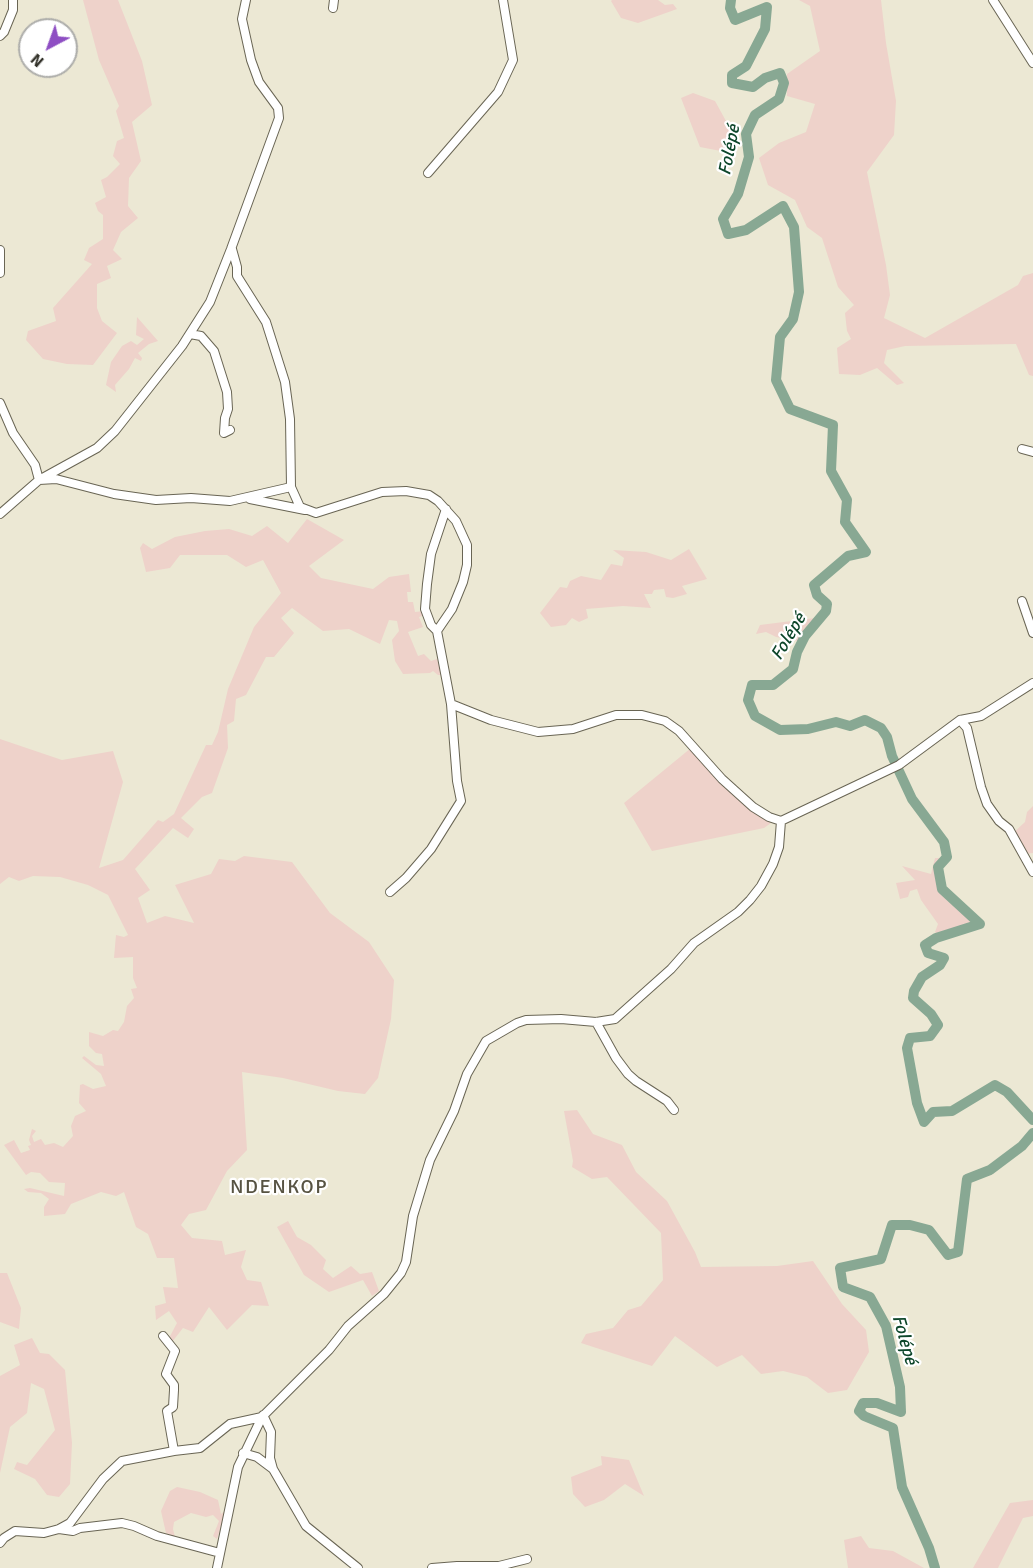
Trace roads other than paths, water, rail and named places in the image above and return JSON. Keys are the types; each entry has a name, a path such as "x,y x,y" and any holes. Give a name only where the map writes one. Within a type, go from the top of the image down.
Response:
{"street":[{"path":"0,36 13,10 13,0"},
{"path":"0,514 39,480 97,448 108,438 190,334 210,302 277,123 279,112 277,104 259,82 252,60 242,19 246,0"},
{"path":"429,173 498,92 513,60 503,0"},
{"path":"993,0 1033,63"},
{"path":"231,249 237,267 237,276 266,322 285,381 291,435 291,487 296,502 305,510"},
{"path":"0,250 0,273"},
{"path":"190,334 201,336 214,351 227,392 228,409 224,433 230,430"},
{"path":"0,403 13,433 35,465 39,480"},
{"path":"1022,449 1033,452"},
{"path":"39,480 56,479 104,492 156,500 246,499 291,487"},
{"path":"246,499 320,512 368,496 396,490 429,495 446,509 463,534 468,555 459,595 437,631"},
{"path":"390,892 409,876 431,849 461,801 457,781 451,704 437,631 431,625 425,609 431,554 446,509"},
{"path":"1022,601 1033,633"},
{"path":"451,704 491,720 538,732 573,729 616,715 642,715 665,721 679,731 722,778 753,807 769,818 781,821 896,766 960,720 981,716 1033,683"},
{"path":"960,720 967,728 984,797 999,821 1009,829 1033,872"},
{"path":"217,1568 238,1467 263,1416 401,1274 406,1262 413,1216 430,1160 454,1111 467,1074 486,1041 516,1023 526,1020 561,1019 596,1022 617,1017 671,969 694,943 747,904 773,864 779,847 781,821"},
{"path":"596,1022 616,1058 628,1074 667,1101 674,1110"},
{"path":"163,1336 175,1351 166,1374 174,1385 173,1407 167,1411 174,1450"},
{"path":"0,1543 15,1531 44,1533 59,1529 75,1518 103,1479 122,1461 174,1450 200,1448 230,1424 263,1416"},
{"path":"263,1416 272,1432 270,1458 273,1469 306,1526 358,1568"},
{"path":"243,1453 257,1457 273,1469"},
{"path":"59,1529 69,1531 122,1523 157,1536 220,1554"},
{"path":"432,1568 500,1566 526,1559"}],"waterway":[{"name":"Folépé","path":"731,0 730,8 735,20 767,7 765,29 746,66 732,75 732,83 753,87 765,78 780,73 784,83 779,99 755,115 746,134 749,157 738,194 723,219 728,234 746,230 783,206 794,227 799,292 793,319 780,337 776,380 790,409 833,425 831,471 847,500 845,522 866,552 848,556 814,585 817,595 827,604 826,611 805,636 797,652 793,669 773,685 752,685 748,700 755,716 780,730 808,729 836,722 850,726 865,720 881,728 887,737 892,756 912,799 944,842 947,857 938,867 942,889 980,924 936,938 925,945 928,953 944,958 940,965 922,977 914,991 913,998 931,1014 938,1025 930,1036 910,1038 907,1048 917,1103 924,1122 933,1112 952,1111 995,1085 1007,1092 1033,1120"},
{"name":"Folépé","path":"935,1568 929,1548 902,1487 893,1428 864,1416 859,1411 863,1403 877,1403 901,1412 900,1387 886,1326 870,1297 843,1287 840,1268 881,1259 892,1225 910,1225 929,1230 948,1255 958,1252 967,1179 990,1170 1022,1146 1033,1133"}],"district":[{"name":"NDENKOP","path":"279,1188"}]}
